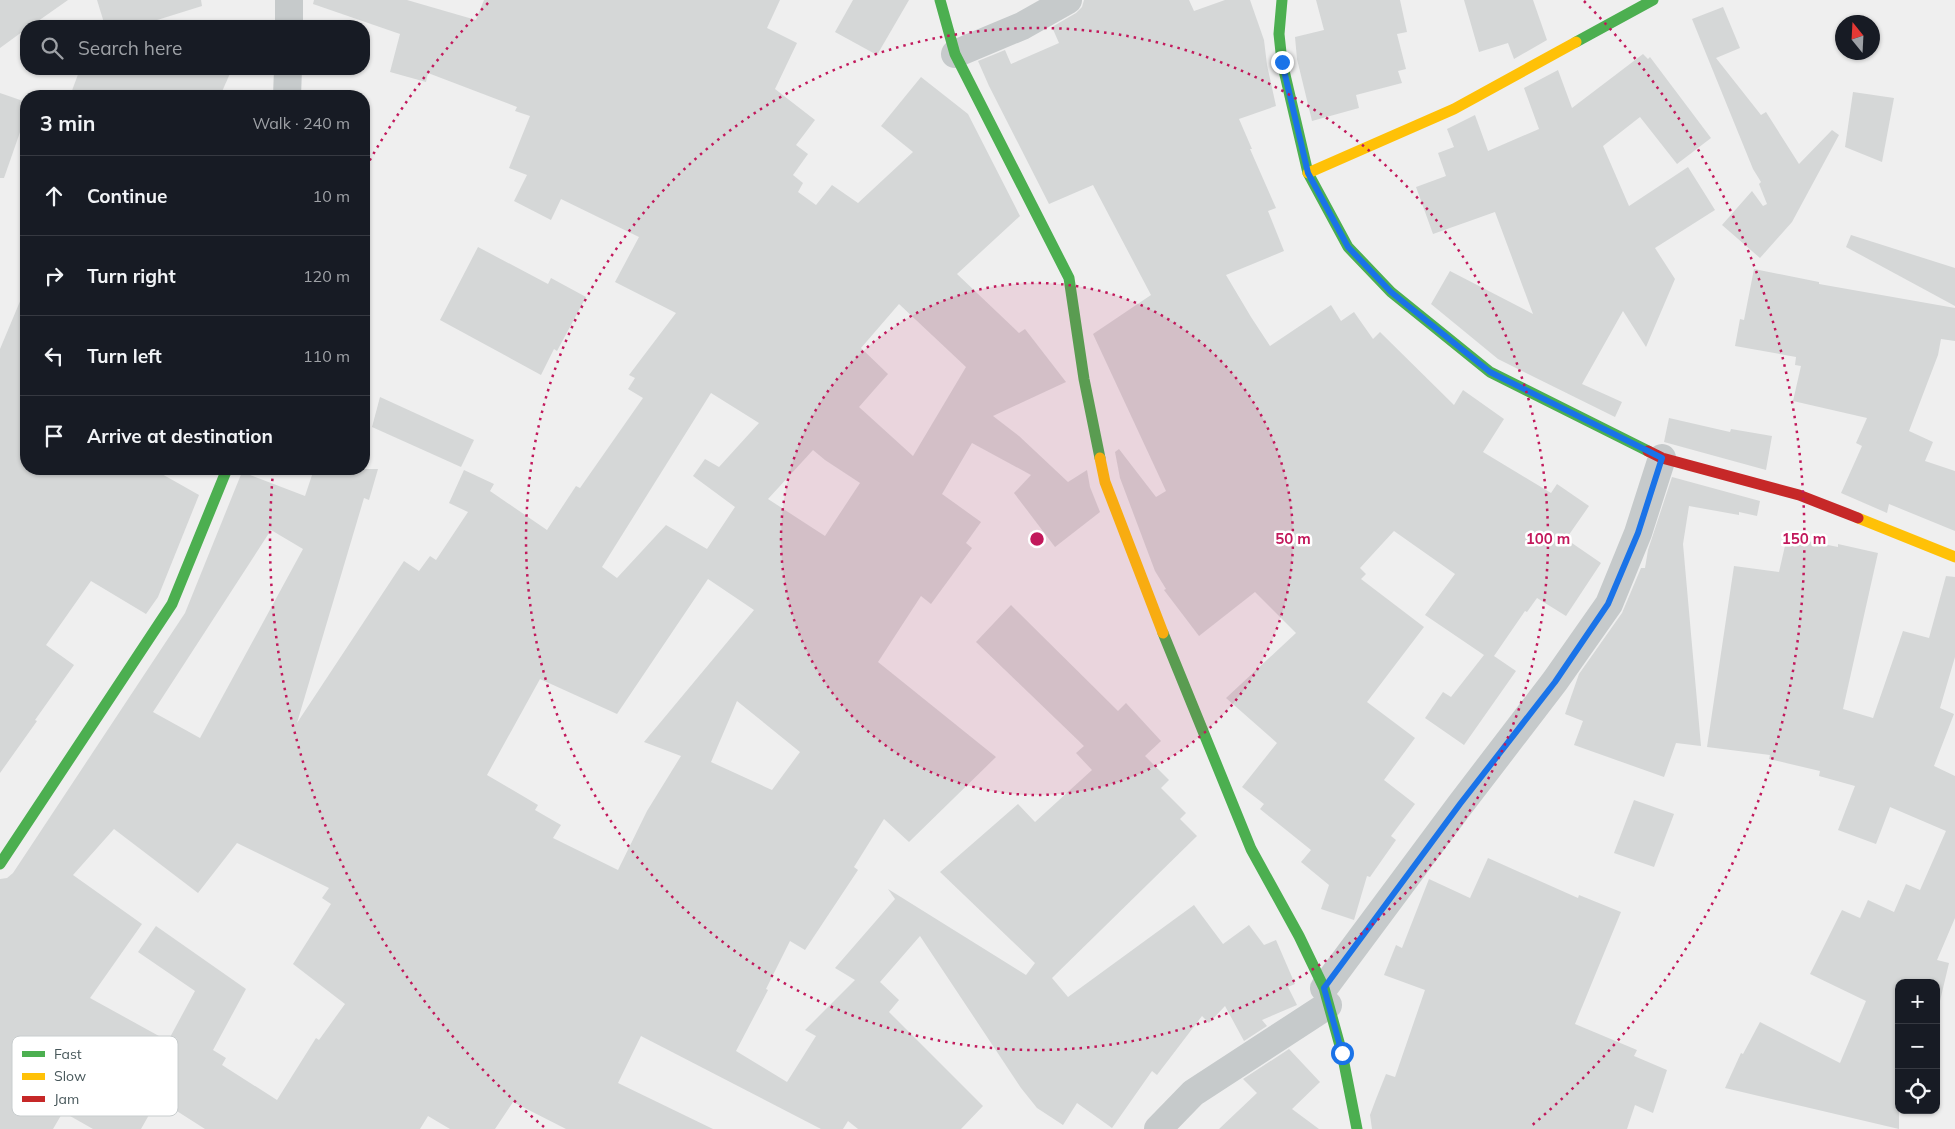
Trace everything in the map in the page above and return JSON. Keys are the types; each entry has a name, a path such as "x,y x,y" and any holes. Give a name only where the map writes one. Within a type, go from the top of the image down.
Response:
{"street":[{"path":"288,20 289,0"},
{"path":"940,0 954,54 1069,278 1084,379 1105,482 1144,587 1251,849 1299,936 1326,996 1342,1053 1357,1129"},
{"path":"954,54 1022,26 1068,0"},
{"path":"1282,0 1279,34 1282,62 1308,173 1348,247 1391,292 1490,372 1662,458 1800,495 1955,557"},
{"path":"1308,173 1454,109 1653,0"},
{"path":"288,75 288,90"},
{"path":"1158,1129 1193,1094 1326,996 1460,804 1555,682 1608,604 1638,533 1662,458"},
{"path":"0,864 172,604 225,475"}],"building":[{"path":"0,0 68,0 40,20 20,20 20,33 0,48"},
{"path":"97,0 201,0 202,6 157,20 103,20"},
{"path":"314,0 407,0 476,20 484,0 780,0 767,28 797,43 775,89 815,120 796,145 808,154 793,175 803,183 798,192 816,205 832,185 858,203 913,152 881,126 921,77 968,114 1020,216 957,274 1019,333 1025,329 1066,382 993,416 1019,436 1068,482 1087,470 1090,487 1100,512 1055,547 1014,493 1031,475 972,443 942,494 981,522 966,543 972,548 931,604 921,596 878,662 996,757 909,842 884,819 854,867 858,870 805,950 790,941 766,989 768,990 736,1051 787,1082 816,1036 805,1030 855,980 835,968 895,899 888,889 1026,975 1035,963 940,872 1018,804 1035,822 1092,770 1076,753 1084,746 976,642 1011,605 1118,711 1126,703 1161,741 1145,756 1169,780 1161,788 1186,813 1180,819 1197,836 1052,978 1068,997 1194,905 1223,944 1249,925 1264,945 1276,940 1295,984 1288,987 1297,1005 1262,1020 1267,1026 1244,1041 1225,1006 1209,1023 1202,1016 1157,1075 1152,1071 1112,1128 1077,1103 1063,1125 1037,1108 1021,1088 920,936 880,982 899,1000 889,1012 983,1106 961,1129 858,1129 848,1121 843,1129 821,1129 641,1036 618,1083 713,1129 566,1129 513,1102 495,1129 450,1129 428,1116 420,1129 205,1129 178,1112 178,1036 171,1036 195,991 138,952 156,926 246,989 213,1050 226,1058 222,1065 277,1100 316,1038 319,1040 345,1004 293,964 331,904 322,898 329,888 237,843 198,893 114,829 73,875 142,924 90,998 159,1036 12,1036 12,1116 61,1116 53,1129 0,1129 0,879 7,878 13,873 185,613 241,475 250,475 305,496 312,475 370,475 370,469 378,469 369,500 364,498 297,723 404,561 419,571 430,556 436,560 468,512 449,503 464,470 494,484 490,491 547,530 576,486 580,488 643,398 628,389 635,378 629,375 676,313 615,282 639,237 561,199 551,220 514,201 527,175 509,168 530,116 515,111 517,107 428,73 426,82 390,72 400,34 370,24 370,20 359,20 313,4","holes":["899,304 966,367 913,456 859,407 888,374 861,348","711,393 759,423 719,467 705,459 693,476 735,507 707,549 666,525 617,578 602,567","813,450 860,483 825,536 768,499","271,530 303,549 200,738 153,712","708,579 754,610 644,742 681,756 647,811 618,870 553,838 561,825 535,810 538,805 487,775 540,679 617,714","737,701 800,752 772,790 711,762"]},
{"path":"853,0 909,0 877,55 835,32"},
{"path":"1084,0 1189,0 1194,11 1225,0 1250,0 1264,40 1267,65 1276,106 1239,119 1276,208 1268,211 1284,251 1226,275 1270,346 1331,305 1341,321 1354,312 1373,339 1380,332 1454,405 1463,390 1504,419 1483,452 1551,493 1557,484 1589,506 1566,539 1601,563 1566,616 1537,598 1527,612 1525,611 1494,656 1516,671 1464,745 1425,718 1443,692 1451,697 1484,655 1425,615 1455,574 1394,531 1360,568 1366,574 1361,579 1424,627 1367,702 1415,738 1384,780 1415,804 1391,836 1396,840 1370,877 1367,876 1354,920 1321,909 1329,885 1301,862 1311,850 1260,809 1264,804 1242,787 1277,743 1226,698 1296,633 1255,592 1199,636 1164,590 1166,589 1155,571 1120,478 1115,452 1119,449 1156,497 1166,491 1093,334 1151,295 1093,185 1049,204 978,61 1005,50 1011,64 1059,43 1052,27 1076,13 1082,7"},
{"path":"1316,0 1400,0 1407,32 1397,34 1406,69 1398,71 1402,83 1356,95 1359,108 1312,121 1297,59 1295,37 1324,30"},
{"path":"1464,0 1533,0 1547,40 1514,59 1508,43 1479,52"},
{"path":"1723,7 1740,48 1716,58 1761,115 1766,112 1799,164 1832,130 1839,135 1792,222 1760,258 1722,225 1752,191 1763,206 1767,204 1759,184 1761,182 1753,169 1692,19"},
{"path":"1643,54 1648,59 1650,57 1711,138 1677,164 1640,117 1603,146 1629,206 1688,167 1715,210 1655,248 1675,279 1646,347 1623,311 1582,384 1622,402 1615,417 1498,359 1431,304 1450,271 1533,314 1495,212 1433,234 1416,187 1446,176 1438,153 1454,147 1447,129 1475,115 1488,151 1539,129 1524,88 1558,70 1572,108"},
{"path":"78,75 229,75 223,90 72,90"},
{"path":"1853,92 1894,98 1882,162 1845,147"},
{"path":"0,93 20,100 20,132 4,178 0,178"},
{"path":"1851,235 1955,268 1955,306 1846,247"},
{"path":"478,247 548,284 551,278 586,297 557,351 554,349 541,375 440,320"},
{"path":"1754,269 1819,282 1819,284 1955,308 1955,341 1941,339 1938,355 1909,431 1933,442 1925,461 1955,471 1955,531 1889,504 1887,513 1841,493 1862,446 1856,443 1867,418 1793,401 1801,366 1795,365 1796,357 1735,346 1740,319 1744,320"},
{"path":"20,301 20,475 164,475 199,495 158,597 146,614 91,581 46,645 74,665 0,773 0,349"},
{"path":"380,397 474,440 461,467 372,427"},
{"path":"1669,418 1730,432 1731,429 1772,436 1766,470 1664,442"},
{"path":"1672,477 1760,501 1757,516 1739,512 1739,515 1689,506 1683,544 1701,746 1676,743 1664,777 1574,745 1583,721 1565,714 1579,674 1622,613 1641,568 1645,568 1648,550"},
{"path":"1787,537 1838,547 1838,544 1878,553 1843,709 1873,718 1903,631 1929,638 1946,576 1955,577 1955,657 1940,708 1954,714 1934,766 1955,776 1955,918 1937,960 1949,963 1940,1001 1940,979 1895,979 1895,1114 1899,1114 1899,1129 1725,1088 1741,1053 1743,1054 1760,1022 1840,1063 1866,1001 1810,974 1842,910 1860,918 1868,900 1894,912 1906,884 1920,890 1946,831 1890,807 1876,844 1838,830 1855,786 1819,776 1820,771 1769,759 1770,755 1707,747 1734,566 1779,572"},
{"path":"1634,800 1674,814 1654,867 1614,853"},
{"path":"1488,858 1578,898 1579,895 1621,912 1575,1024 1637,1050 1634,1056 1667,1070 1653,1113 1635,1105 1627,1129 1372,1129 1370,1115 1376,1099 1386,1074 1395,1077 1425,990 1384,975 1396,945 1402,948 1429,879 1470,898"},
{"path":"1289,1049 1320,1082 1292,1109 1319,1129 1219,1129 1257,1093 1243,1079"},
{"path":"70,1116 148,1116 141,1129 93,1129"}],"traffic: fast":[{"path":"940,0 955,54 1069,278 1084,379 1100,458"},
{"path":"1282,0 1279,34 1282,62 1308,173 1348,247 1391,292 1490,372 1648,451"},
{"path":"1576,42 1653,0"},
{"path":"0,864 172,604 225,475"},
{"path":"1163,633 1251,849 1299,936 1324,988 1342,1053 1357,1129"}],"traffic: slow":[{"path":"1308,173 1454,109 1576,42"},
{"path":"1100,458 1105,482 1163,633"},
{"path":"1858,518 1955,557"}],"traffic: jam":[{"path":"1648,451 1662,458 1799,495 1858,518"}],"route":[{"path":"1282,62 1308,173 1348,247 1391,292 1490,372 1662,458 1638,533 1608,604 1555,682 1460,804 1324,988 1342,1053"}]}
